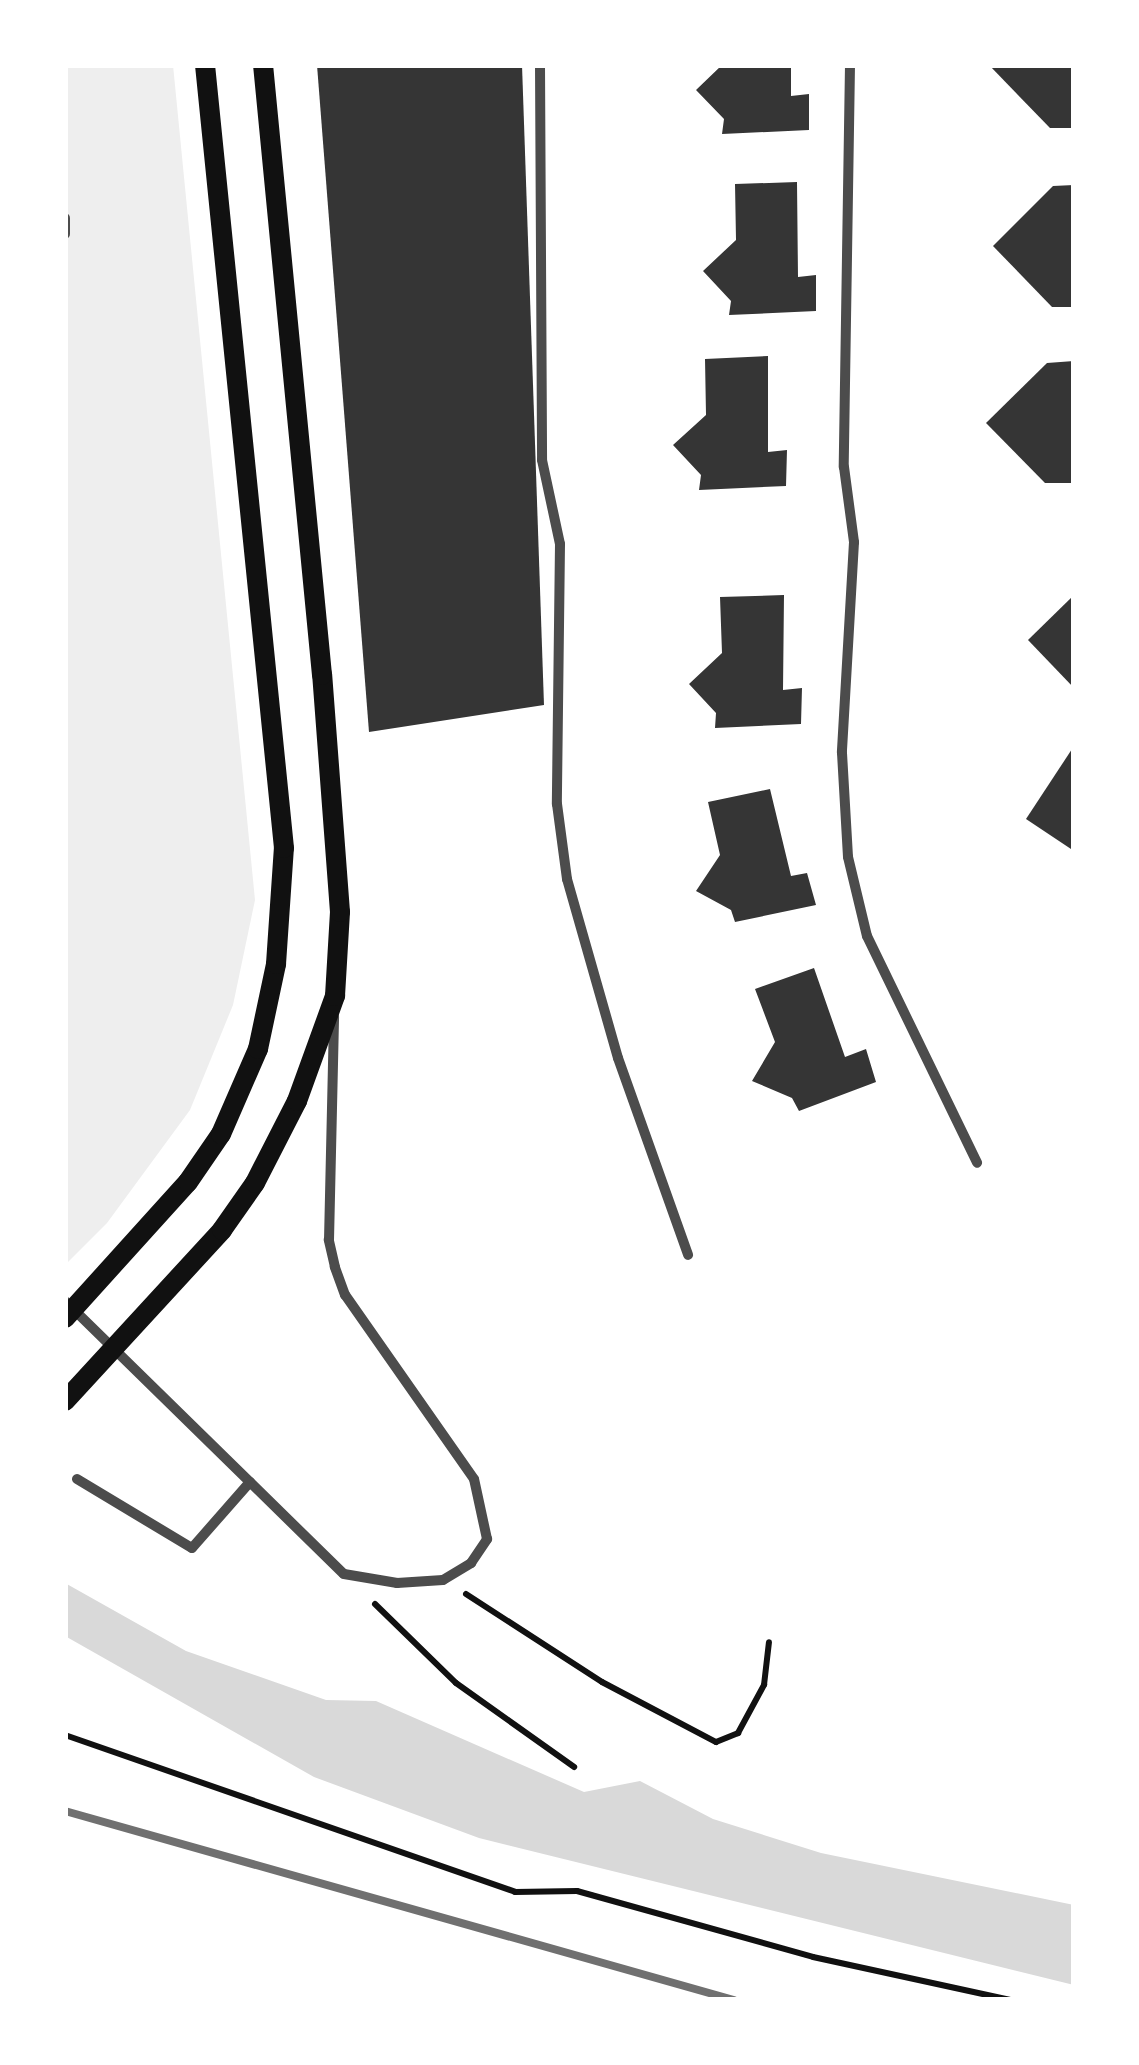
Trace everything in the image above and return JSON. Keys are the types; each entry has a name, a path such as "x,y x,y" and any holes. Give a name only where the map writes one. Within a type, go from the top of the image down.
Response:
{"main road":[{"path":"65,1318 188,1182 242,1093 276,964 284,848 205,65"},
{"path":"65,1401 184,1272 256,1184 297,1101 335,996 336,852 263,65"}],"street":[{"path":"540,65 542,460 560,544 557,804 567,879 613,1040 688,1255"},
{"path":"850,65 844,467 854,542 842,753 848,857 867,936 977,1163"},
{"path":"65,218 65,234"},
{"path":"65,1301 344,1574 397,1583 444,1580 470,1562 487,1539 486,1514 474,1479 345,1296 335,1267 329,1240 335,996"},
{"path":"78,1480 192,1548 250,1482"}],"path":[{"path":"344,1574 456,1683 574,1768"},
{"path":"444,1580 602,1682 716,1742 738,1734 764,1684 769,1642"},
{"path":"65,1735 515,1892 577,1892 813,1957 1010,2000"}],"shaded area":[{"path":"65,65 173,65 255,900 233,1005 190,1110 107,1223 65,1265"},
{"path":"65,1583 186,1651 326,1700 376,1701 584,1792 640,1781 713,1819 821,1853 1074,1905 1074,1985 479,1838 314,1777 65,1636"}],"building":[{"path":"317,65 522,65 544,705 369,732"},
{"path":"722,65 791,65 791,96 809,94 809,130 722,134 724,119 696,90"},
{"path":"989,65 1074,65 1074,128 1050,128"},
{"path":"797,182 798,277 816,275 816,311 729,315 731,301 703,271 736,240 735,184"},
{"path":"1074,185 1074,307 1052,307 993,246 1053,186"},
{"path":"768,356 768,452 787,450 786,486 699,490 701,475 673,445 706,415 705,359"},
{"path":"1074,361 1074,483 1045,483 986,423 1047,363"},
{"path":"784,595 783,690 802,688 801,724 715,728 716,713 689,684 722,653 720,597"},
{"path":"1074,595 1074,688 1028,640"},
{"path":"1074,746 1074,851 1026,819"},
{"path":"770,789 791,876 807,873 816,905 735,922 731,910 696,891 720,855 708,802"},
{"path":"814,968 845,1057 866,1049 876,1082 799,1111 792,1098 752,1081 775,1042 755,989"}],"railway":[{"path":"65,1811 734,2000"}]}
